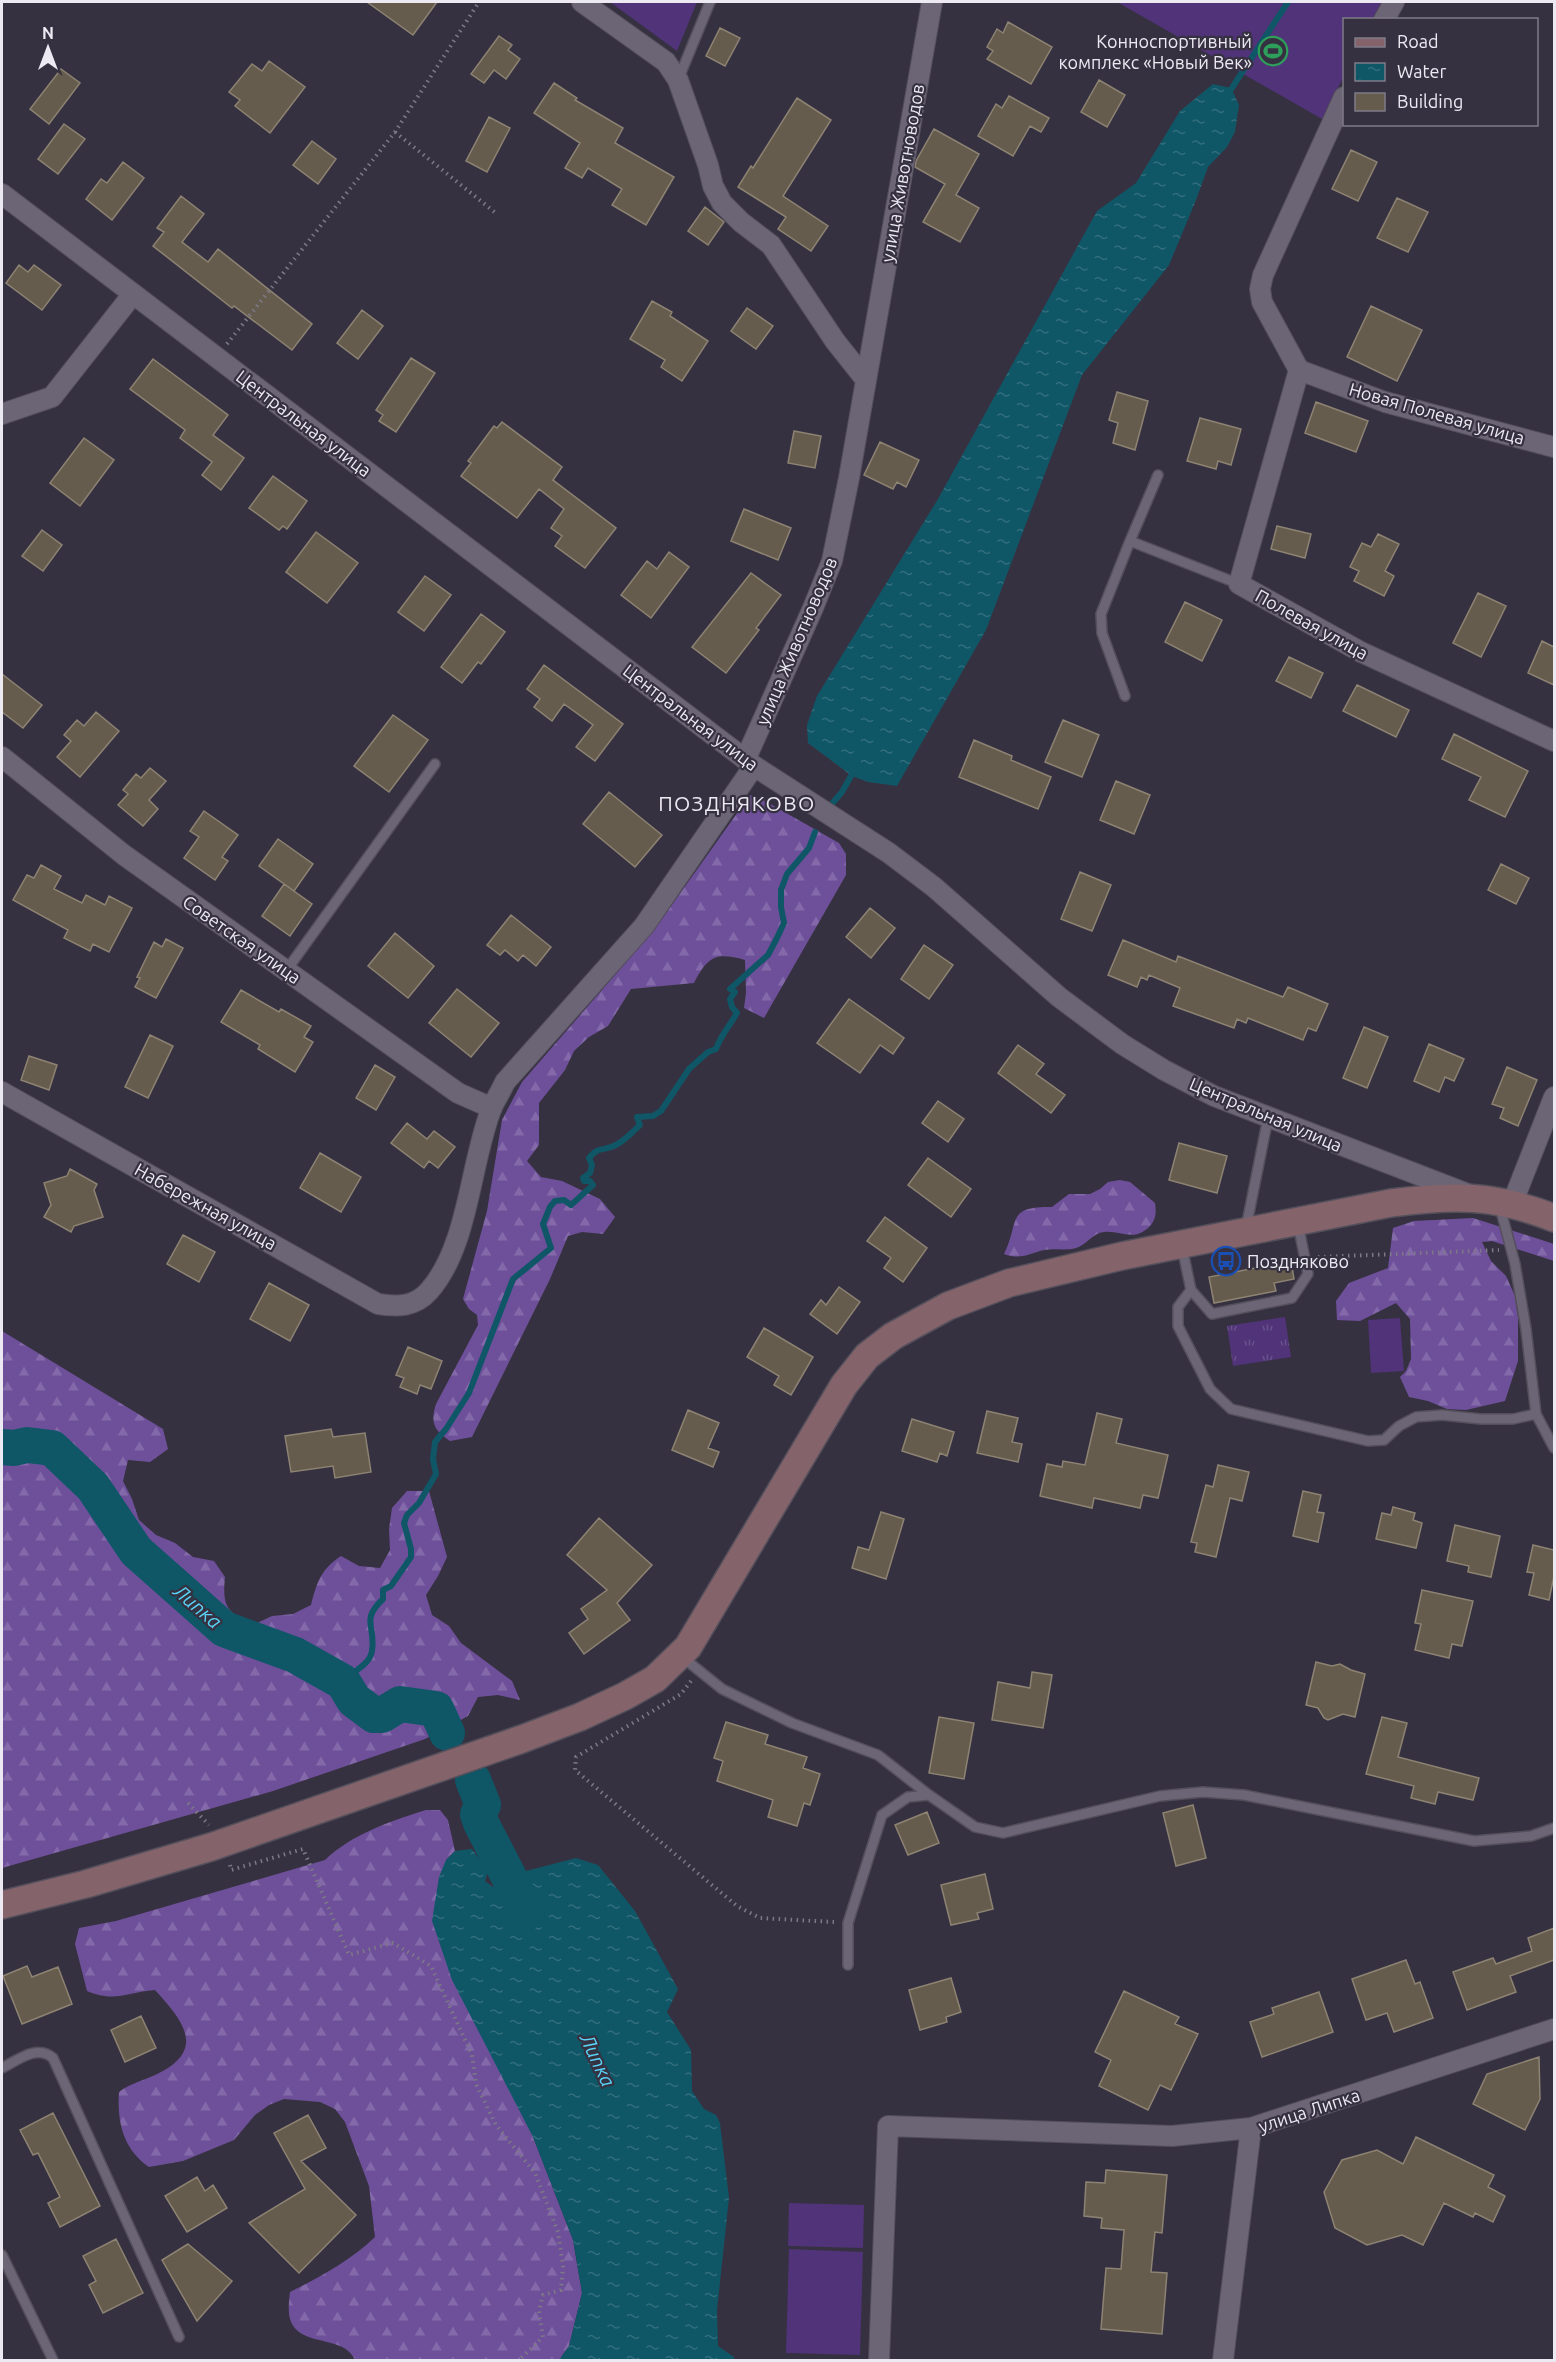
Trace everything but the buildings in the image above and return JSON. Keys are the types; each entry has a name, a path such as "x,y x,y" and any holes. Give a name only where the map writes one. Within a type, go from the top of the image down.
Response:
{"street":[{"path":"582,2 666,62 678,80 708,165 713,186 722,203 741,222 771,245 835,341 866,380"},
{"name":"улица Животноводов","path":"413,1303 429,1291 443,1269 456,1241 492,1108 505,1082 644,926 750,762 832,561 849,478 932,2"},
{"path":"1385,18 1394,2"},
{"path":"1299,370 1262,302 1260,289 1263,274 1343,99"},
{"name":"Центральная улица","path":"2,194 750,762 889,853 934,887 1059,997 1122,1044 1164,1070 1214,1096 1268,1118 1496,1201 1554,1218"},
{"path":"2,414 52,397 133,294"},
{"name":"Новая Полевая улица","path":"1299,370 1385,402 1554,447"},
{"name":"Полевая улица","path":"1299,370 1239,584 1361,652 1554,741"},
{"name":"Советская улица","path":"2,757 124,855 458,1093 492,1108"},
{"name":"Набережная улица","path":"2,1092 378,1304 398,1307 413,1303"},
{"path":"2,1905 86,1884 224,1842 580,1717 689,1663 688,1647 843,1385 867,1356 893,1336 948,1306 1009,1283 1122,1256 1412,1200 1433,1198 1496,1201 1554,1097"},
{"name":"улица Липка","path":"1223,2361 1251,2128 1554,2029"},
{"path":"879,2361 888,2126 1172,2136 1251,2128"}],"lane":[{"path":"678,80 710,2"},
{"path":"1125,696 1102,633 1101,614 1158,475"},
{"path":"1130,541 1239,584"},
{"path":"286,971 435,764"},
{"path":"1245,1232 1268,1118"},
{"path":"1496,1201 1512,1250 1526,1329 1536,1414 1554,1448"},
{"path":"1181,1245 1191,1290 1212,1314 1292,1298 1308,1274 1298,1222"},
{"path":"1191,1290 1178,1307 1178,1326 1210,1389 1231,1409 1368,1441 1384,1440 1399,1426 1416,1417 1442,1415 1513,1419 1536,1414"},
{"path":"689,1663 722,1689 792,1723 878,1755 975,1827 1003,1833 1160,1796 1203,1792 1244,1795 1474,1841 1531,1836 1554,1828"},
{"path":"848,1965 848,1923 882,1815 908,1797 929,1795"},
{"path":"2,2068 35,2052 46,2052 53,2058 179,2337"},
{"path":"2,2255 53,2361"}],"path":[{"path":"218,357 395,132 478,2"},
{"path":"395,132 497,214"},
{"path":"1305,1258 1512,1250"},
{"path":"689,1663 681,1694 576,1758 575,1770 737,1906 760,1918 848,1923"},
{"path":"189,1803 224,1842 231,1870 303,1849 349,1955 393,1943 431,1966 472,2055 476,2084 496,2125 535,2173 558,2232 563,2266 561,2290 543,2295 539,2311 543,2337 519,2361"}],"green space":[{"path":"610,2 697,2 677,51"},
{"name":"Конноспортивный комплекс «Новый Век»","path":"1117,2 1383,2 1375,18 1343,18 1343,78 1322,119"},
{"path":"750,795 765,801 839,843 846,854 846,875 764,1018 744,1008 745,960 727,956 714,958 704,967 694,983 631,989 608,1026 589,1037 574,1051 565,1070 539,1103 539,1145 527,1161 541,1177 562,1181 600,1199 615,1217 603,1234 582,1232 568,1236 550,1279 472,1437 450,1441 437,1429 433,1416 436,1404 478,1325 477,1315 469,1309 463,1299 487,1211 502,1120 522,1082 654,930"},
{"path":"1120,1180 1130,1182 1155,1203 1154,1219 1144,1231 1134,1235 1100,1233 1072,1249 1044,1250 1020,1256 1004,1254 1016,1218 1020,1213 1037,1207 1052,1207 1069,1194 1090,1194 1108,1182"},
{"path":"1473,1218 1554,1244 1554,1261 1492,1241 1482,1242 1491,1261 1506,1276 1515,1296 1518,1317 1518,1361 1505,1401 1466,1410 1447,1409 1428,1401 1409,1397 1400,1377 1406,1371 1411,1359 1410,1319 1396,1303 1360,1321 1337,1320 1336,1301 1349,1283 1388,1268 1393,1228 1414,1221"},
{"path":"1285,1317 1291,1357 1233,1366 1227,1326"},
{"path":"1400,1318 1404,1371 1371,1373 1368,1320"},
{"path":"2,1331 163,1429 168,1449 150,1462 128,1460 123,1481 139,1520 156,1535 175,1543 193,1557 214,1561 225,1577 224,1595 228,1607 237,1616 253,1625 272,1616 293,1614 311,1605 315,1589 324,1571 341,1556 359,1566 380,1568 390,1550 389,1529 392,1508 407,1491 429,1491 447,1557 426,1595 432,1615 449,1626 461,1643 512,1681 520,1700 498,1695 478,1697 468,1716 425,1739 273,1791 2,1868"},
{"path":"426,1810 440,1810 448,1820 455,1851 446,1860 533,2137 573,2240 582,2293 569,2346 559,2360 355,2360 350,2352 342,2347 306,2336 298,2331 289,2316 290,2292 345,2261 375,2237 369,2186 345,2122 335,2109 320,2102 284,2099 269,2105 255,2115 234,2140 183,2161 149,2167 133,2152 124,2134 119,2114 119,2092 161,2072 175,2062 183,2052 186,2042 185,2032 173,2011 155,1990 113,1996 87,1991 75,1944 79,1928 116,1921 325,1860 360,1836"},
{"path":"789,2203 864,2205 863,2248 788,2246"},
{"path":"789,2249 863,2252 860,2355 786,2353"}],"water":[{"path":"1213,84 1231,88 1239,105 1235,132 1227,147 1208,167 1169,265 1082,375 986,630 897,786 868,782 852,776 808,743 807,725 817,696 938,499 1097,211 1136,183 1180,111"},
{"path":"472,1849 488,1871 485,1881 493,1887 504,1887 502,1872 506,1867 522,1872 576,1858 598,1865 635,1911 678,1989 667,2012 691,2050 692,2091 704,2109 716,2115 720,2123 729,2198 717,2310 718,2346 734,2357 734,2360 559,2360 569,2346 582,2293 573,2240 533,2137 452,1980 432,1921 439,1877 446,1860 455,1851"}],"waterway":[{"path":"1228,94 1288,2"},
{"path":"830,806 842,792 855,769"},
{"path":"343,1682 364,1665 370,1656 373,1642 370,1624 372,1613 383,1599 383,1590 391,1586 411,1557 404,1523 407,1515 419,1503 436,1474 433,1459 435,1442 469,1393 513,1279 551,1248 543,1224 550,1207 555,1201 564,1200 571,1205 593,1185 590,1181 584,1181 583,1178 590,1173 592,1165 589,1158 597,1151 627,1138 640,1125 637,1117 653,1116 661,1111 689,1069 708,1052 716,1049 737,1013 730,999 735,992 730,989 768,955 784,923 781,890 787,874 809,848 815,832"},
{"name":"Липка","path":"2,1447 14,1448 27,1445 52,1448 93,1487 136,1551 224,1629 295,1655 343,1682 354,1700 374,1715 382,1715 400,1704 436,1709 447,1733"},
{"name":"Липка","path":"473,1780 483,1805 478,1814 481,1823 527,1912"}],"place":[{"name":"Конноспортивный комплекс «Новый Век»","path":"1273,51"},
{"name":"Поздняково","path":"1226,1261"}],"district":[{"name":"ПОЗДНЯКОВО","path":"737,803"}]}
